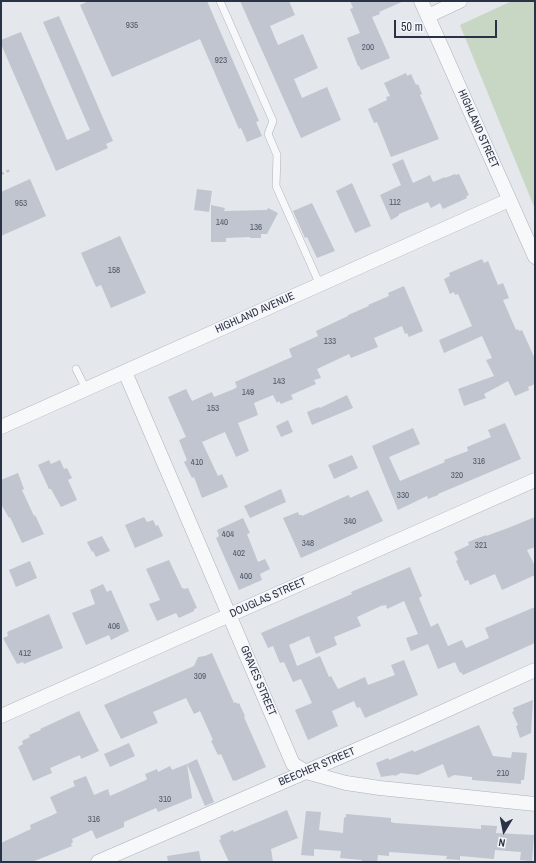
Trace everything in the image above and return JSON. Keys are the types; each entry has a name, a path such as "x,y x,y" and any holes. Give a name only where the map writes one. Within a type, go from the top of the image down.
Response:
{"street":[{"name":"HIGHLAND STREET","path":"421,1 535,257"},
{"path":"428,16 460,1"},
{"name":"HIGHLAND AVENUE","path":"1,426 509,200"},
{"name":"GRAVES STREET","path":"124,372 293,764 306,772 346,783 380,788 535,804"},
{"name":"DOUGLAS STREET","path":"1,716 535,480"},
{"name":"BEECHER STREET","path":"98,862 407,728 535,670"}],"lane":[{"path":"220,1 273,121 268,134 277,155 276,186 320,285"},
{"path":"76,369 86,389"}],"path":[{"path":"1,174 10,170"}],"green space":[{"path":"512,1 535,1 535,209 460,25"}],"building":[{"path":"89,1 207,1 259,121 256,122 262,136 247,142 241,128 239,129 200,39 112,77 80,5"},
{"path":"240,1 289,1 295,15 270,26 278,45 303,34 318,68 294,79 302,98 327,87 341,120 301,138"},
{"path":"350,1 404,1 379,12 380,14 372,17 390,58 361,70 347,38 360,33 350,9 353,8"},
{"path":"59,16 113,141 106,144 108,148 56,171 1,44 1,40 21,32 67,140 90,130 43,22"},
{"path":"406,73 407,76 411,74 416,85 418,84 422,94 420,95 439,139 391,157 377,122 374,123 368,109 387,100 386,97 390,96 384,83"},
{"path":"403,159 413,183 430,175 433,182 445,177 459,174 469,195 466,196 467,198 443,209 440,203 431,208 428,202 399,214 391,220 380,195 401,185 392,164"},
{"path":"30,179 46,216 1,236 1,192"},
{"path":"352,183 371,226 355,233 336,191"},
{"path":"197,189 212,191 209,212 194,210"},
{"path":"312,203 335,251 317,258 307,237 305,238 293,211"},
{"path":"211,205 225,208 224,211 267,210 268,208 278,213 267,234 261,234 261,238 226,238 226,242 211,242"},
{"path":"120,236 146,293 111,308 101,285 96,287 81,253"},
{"path":"482,259 484,263 488,261 498,285 503,283 509,298 503,300 516,330 522,330 535,359 535,384 528,387 529,390 515,396 508,381 484,394 486,398 464,406 458,389 494,376 486,360 492,358 482,336 444,353 439,340 472,326 458,294 455,295 454,292 450,294 444,279 450,276 449,273"},
{"path":"404,286 423,331 409,337 407,333 405,334 402,326 374,338 378,347 351,358 349,354 317,369 321,378 314,380 316,384 291,395 293,399 281,404 279,401 277,403 273,395 254,403 258,415 238,423 249,451 236,457 225,432 202,442 218,476 222,474 228,487 202,498 194,477 192,478 184,462 187,460 179,440 186,437 168,397 186,389 192,401 212,392 214,397 234,389 237,387 235,382 292,357 289,349 318,336 316,331 389,296 388,293"},
{"path":"347,395 353,408 312,425 307,412 319,407 320,408"},
{"path":"288,420 293,432 281,437 276,426"},
{"path":"505,423 521,459 428,499 427,496 398,510 372,446 413,428 420,444 389,457 400,481 445,462 444,460 468,451 467,447 491,437 488,430"},
{"path":"352,455 358,468 334,479 328,465"},
{"path":"49,460 51,464 60,460 64,469 67,468 72,478 68,480 77,500 61,507 51,489 49,489 38,465"},
{"path":"18,473 24,489 22,490 44,534 22,543 10,517 9,518 1,504 1,480"},
{"path":"281,489 286,502 250,518 244,506"},
{"path":"368,490 383,521 301,558 283,518 298,512 299,515 302,516 349,495 350,498"},
{"path":"144,517 147,522 153,520 156,526 158,525 163,536 135,548 125,525"},
{"path":"535,517 535,547 527,550 535,566 535,575 502,590 495,574 470,585 468,580 465,581 456,561 458,560 454,552 469,545 468,542"},
{"path":"243,518 250,533 247,534 258,562 265,559 270,569 260,574 262,580 239,590 216,538 219,536 217,530"},
{"path":"102,536 110,551 96,557 87,542"},
{"path":"169,560 182,588 188,588 197,608 179,618 176,613 157,621 149,604 160,600 146,569"},
{"path":"30,561 37,578 16,587 9,570"},
{"path":"410,567 422,596 419,598 431,627 438,623 448,646 462,640 466,648 489,638 485,628 535,607 535,643 463,675 461,672 460,673 455,662 438,669 428,644 411,651 406,638 418,634 404,601 387,609 386,605 383,605 357,617 361,626 334,637 337,645 316,654 309,636 289,645 297,666 320,656 329,677 331,676 338,689 365,677 368,685 395,675 391,665 404,660 418,695 365,718 360,707 357,708 354,701 332,711 338,726 308,740 295,710 312,703 301,679 293,682 284,662 280,663 273,646 268,648 261,633"},
{"path":"103,584 107,592 111,590 129,631 111,640 109,635 86,645 72,613 95,604 90,590"},
{"path":"49,614 63,648 24,664 23,662 17,664 3,638 8,636 7,632"},
{"path":"212,653 234,703 239,703 266,767 235,781 233,781 221,754 218,755 211,741 213,740 200,711 194,714 186,698 153,712 158,723 121,739 104,705 194,666 198,657"},
{"path":"533,700 531,733 520,738 516,726 518,725 512,712 514,711 513,708"},
{"path":"79,711 99,751 81,759 80,755 50,768 52,773 33,781 18,747 23,744 22,741 30,737 29,735"},
{"path":"479,725 493,756 511,758 512,752 527,753 524,780 521,780 521,784 472,780 472,777 454,775 448,778 443,764 418,775 401,773 395,776 381,777 376,763 388,758 389,760 413,750 414,752"},
{"path":"129,743 135,756 110,767 104,754"},
{"path":"197,759 214,802 205,806 187,764"},
{"path":"187,764 192,798 158,812 156,808 124,822 124,827 96,839 92,830 72,839 72,846 32,862 1,862 1,843 31,829 30,825 57,813 50,797 75,786 73,781 86,776 94,795 108,789 110,796 146,780 145,774 157,769 158,772 170,766 172,770"},
{"path":"287,810 298,838 271,849 273,862 229,862 219,840 221,839 220,836 233,830 234,832"},
{"path":"306,811 321,812 319,830 343,833 344,817 346,818 346,814 391,818 391,822 395,823 481,829 481,825 497,826 496,833 534,835 532,861 520,860 521,852 495,850 494,859 460,856 460,860 446,859 447,856 389,852 389,856 378,855 377,862 362,862 362,860 340,858 341,851 314,849 314,856 301,855"},
{"path":"199,851 201,862 168,862 167,856"}]}
